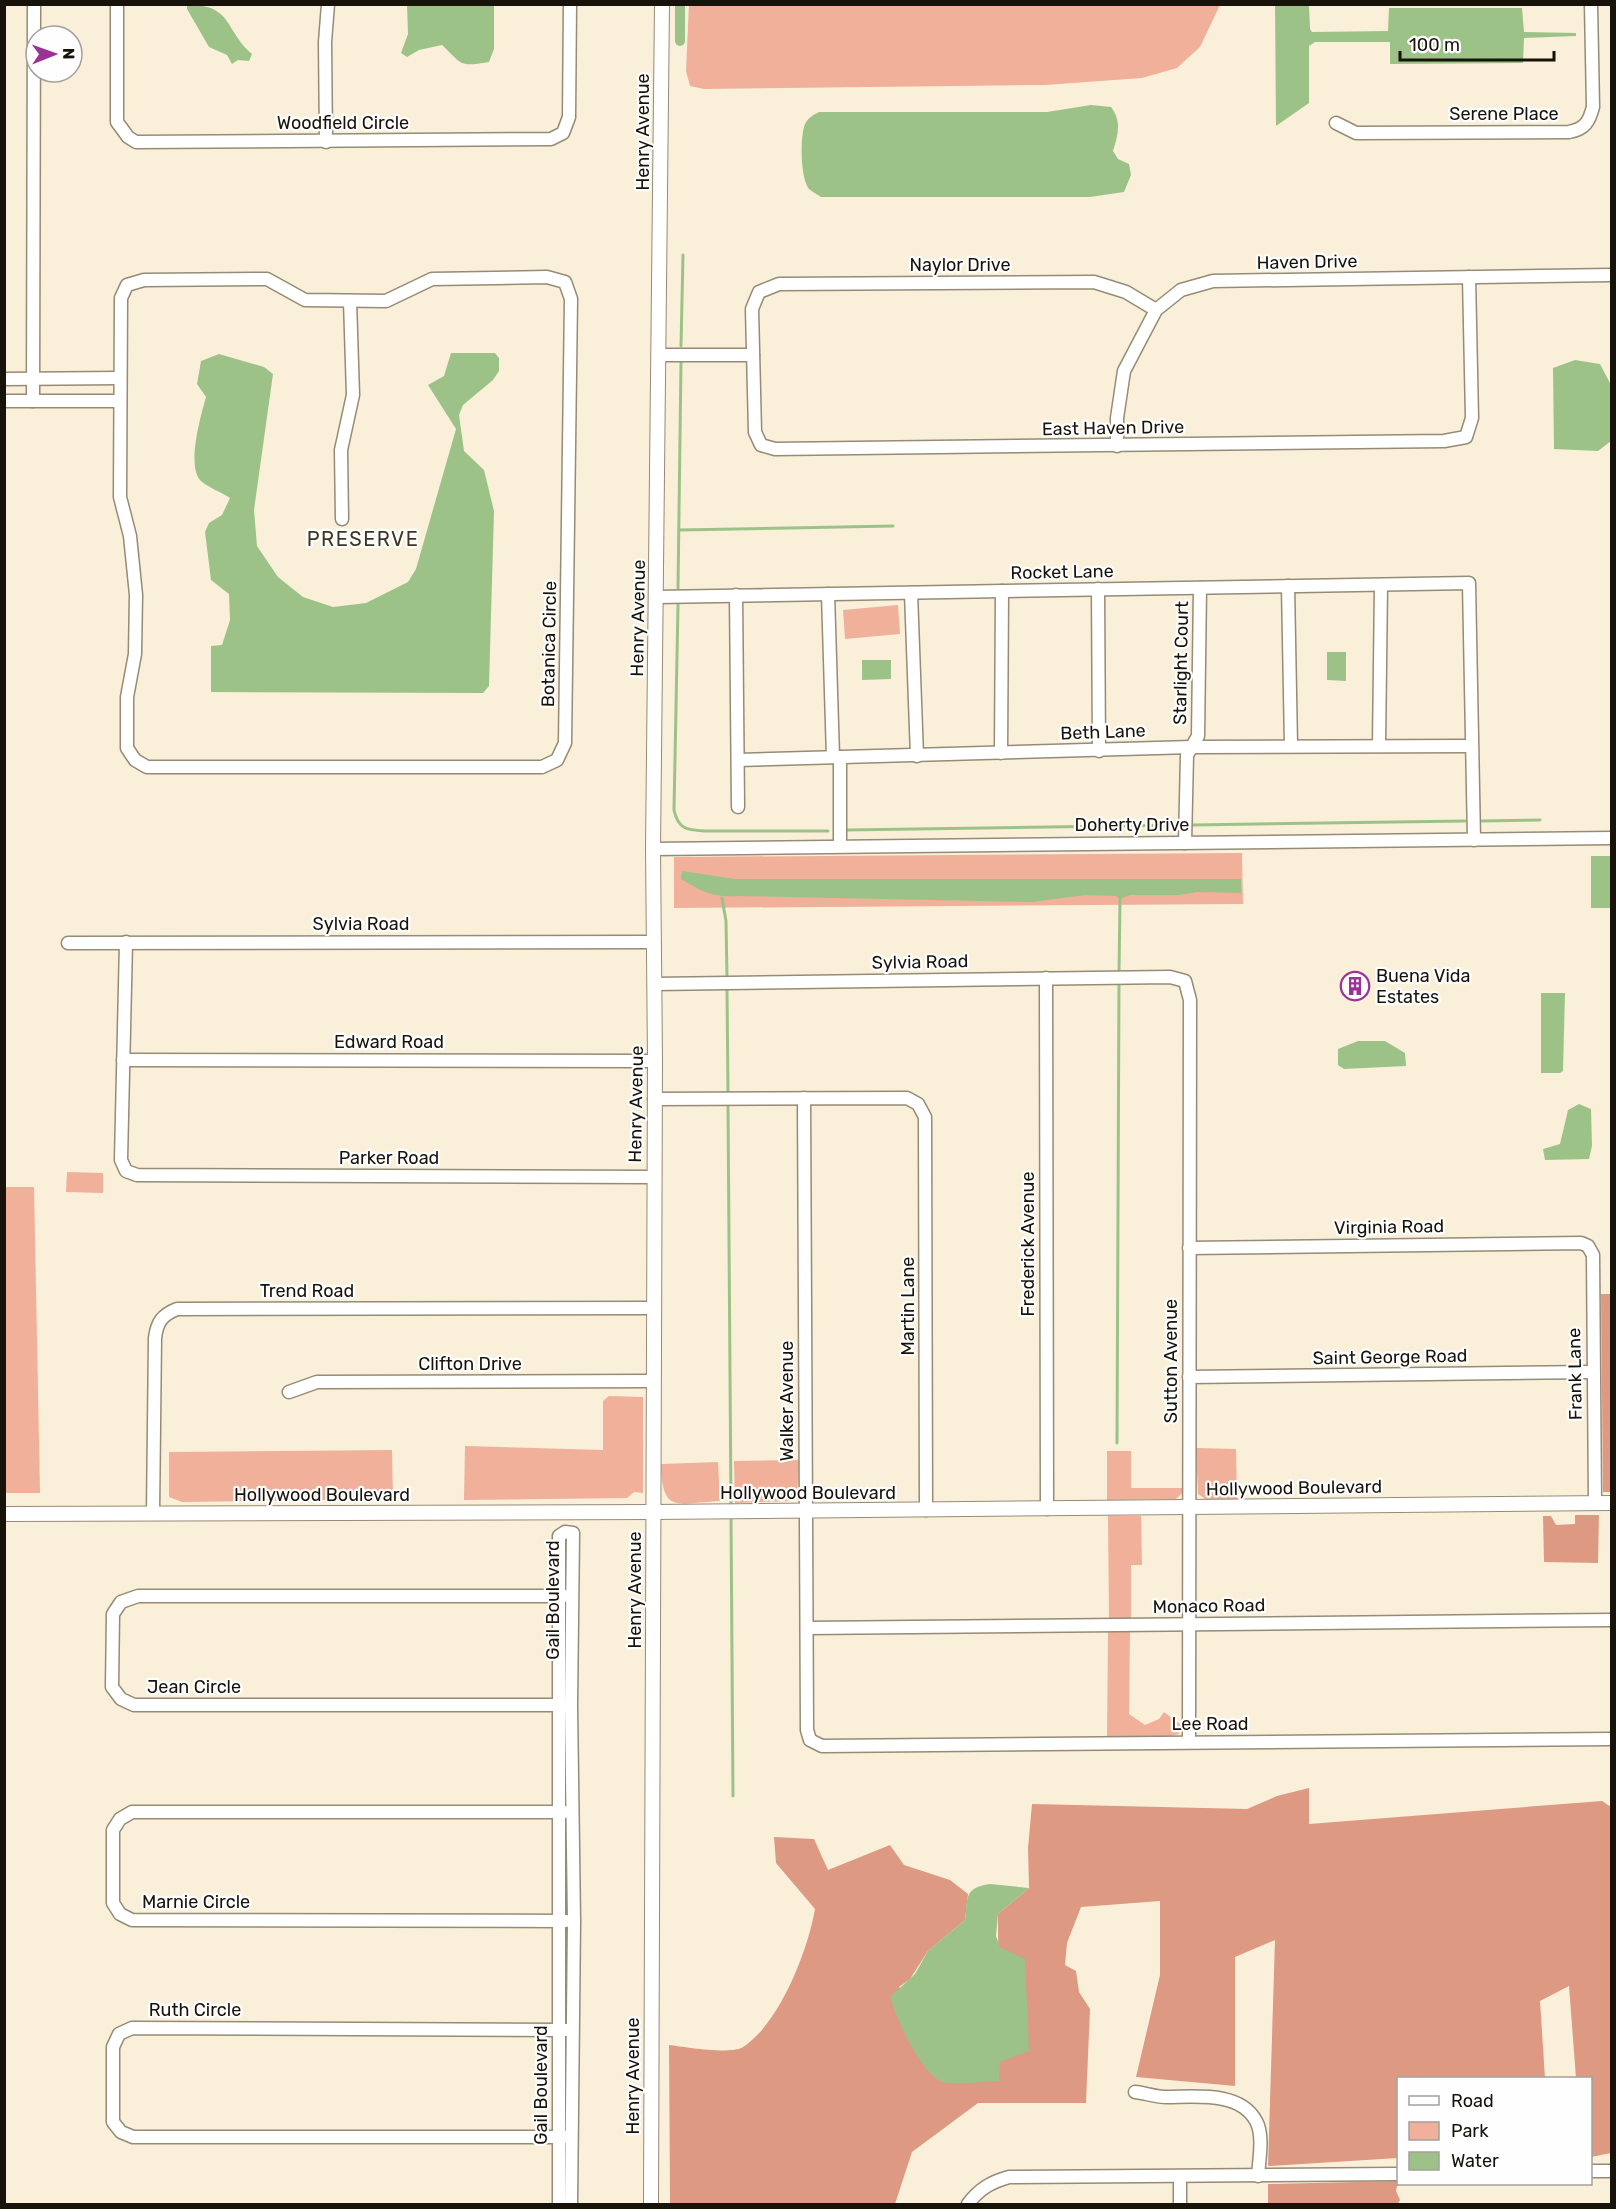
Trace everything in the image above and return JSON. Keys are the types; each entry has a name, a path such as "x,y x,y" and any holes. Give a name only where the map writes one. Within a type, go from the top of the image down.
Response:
{"street":[{"path":"33,401 34,4"},
{"name":"Woodfield Circle","path":"117,4 117,122 131,140 326,142 551,140 558,137 567,125 569,117 570,4"},
{"path":"326,142 325,42 328,4"},
{"name":"Henry Avenue","path":"651,2205 655,1061 653,849 662,4"},
{"name":"Serene Place","path":"1336,123 1356,133 1569,132 1582,129 1589,121 1593,107 1592,4"},
{"name":"Haven Drive","path":"1117,446 1117,418 1124,371 1156,310 1181,290 1213,281 1611,275"},
{"name":"Botanica Circle","path":"547,277 565,282 571,298 566,743 557,760 542,767 147,767 135,760 127,748 127,697 135,654 136,595 130,536 120,497 121,298 127,285 144,280 267,279 305,300 350,301 386,301 432,279 547,277"},
{"name":"East Haven Drive","path":"753,355 755,432 760,445 775,448 1444,441 1466,437 1472,418 1469,277"},
{"name":"Naylor Drive","path":"753,355 752,309 759,292 779,284 1094,282 1126,292 1156,310"},
{"path":"342,519 341,450 353,395 350,301"},
{"path":"660,355 753,355"},
{"path":"4,379 120,378"},
{"path":"78,379 78,401"},
{"path":"4,401 120,401"},
{"name":"Rocket Lane","path":"656,597 1469,583 1470,746"},
{"path":"1379,746 1381,585"},
{"path":"1288,586 1291,746"},
{"name":"Starlight Court","path":"1185,843 1187,755 1198,736 1200,588"},
{"path":"1098,589 1099,751"},
{"path":"1001,753 1002,591"},
{"path":"911,592 917,756"},
{"path":"828,594 840,846"},
{"path":"736,596 738,807"},
{"path":"1470,746 1474,840"},
{"name":"Beth Lane","path":"738,760 1192,747 1470,746"},
{"name":"Doherty Drive","path":"653,849 1611,838"},
{"path":"123,1060 126,942"},
{"name":"Sylvia Road","path":"68,943 654,942"},
{"name":"Sylvia Road","path":"655,984 1170,976 1185,981"},
{"name":"Frederick Avenue","path":"1046,978 1047,1509"},
{"name":"Sutton Avenue","path":"1185,981 1190,1000 1189,1742"},
{"name":"Edward Road","path":"123,1060 655,1061"},
{"name":"Parker Road","path":"123,1060 121,1160 126,1171 137,1175 653,1177"},
{"path":"654,1099 804,1098"},
{"name":"Martin Lane","path":"804,1098 907,1098 918,1104 925,1118 926,1510"},
{"name":"Walker Avenue","path":"804,1098 807,1730 810,1740"},
{"name":"Virginia Road","path":"1189,1248 1575,1243 1588,1246"},
{"name":"Frank Lane","path":"1588,1246 1593,1255 1595,1503"},
{"name":"Trend Road","path":"153,1513 155,1338 157,1325 164,1315 177,1309 653,1308"},
{"name":"Saint George Road","path":"1189,1377 1593,1372"},
{"name":"Clifton Drive","path":"289,1392 317,1382 653,1381"},
{"name":"Hollywood Boulevard","path":"4,1514 653,1512 1611,1503"},
{"name":"Gail Boulevard","path":"559,2205 565,2137 566,2030 574,1921 566,1812 565,1705 559,1596 559,1536 565,1532 573,1533 572,1596 565,1705"},
{"name":"Jean Circle","path":"565,1705 135,1705 121,1699 112,1687 113,1614 121,1602 138,1596 572,1596"},
{"name":"Monaco Road","path":"807,1628 1611,1620"},
{"name":"Lee Road","path":"810,1740 822,1746 1611,1739"},
{"name":"Marnie Circle","path":"566,1812 132,1812 120,1819 113,1830 113,1903 120,1914 132,1920 574,1921"},
{"name":"Gail Boulevard","path":"566,1812 560,1921 566,2030"},
{"name":"Ruth Circle","path":"565,2137 133,2137 121,2132 113,2122 113,2047 119,2034 132,2028 566,2030"},
{"path":"1135,2092 1164,2097 1204,2096 1243,2106 1257,2121 1260,2140 1258,2176"},
{"name":"Gail Boulevard","path":"565,2137 571,2205"},
{"path":"1592,2171 1611,2171"},
{"path":"968,2205 977,2192 993,2182 1009,2177 1397,2174"},
{"path":"1180,2177 1180,2205"}],"green space":[{"path":"689,4 1220,5 1200,47 1177,68 1142,78 1045,85 704,89 690,86 686,71"},
{"path":"898,605 900,634 845,639 843,610"},
{"path":"1242,853 1243,904 674,908 674,857"},
{"path":"67,1172 103,1173 103,1193 66,1192"},
{"path":"5,1187 34,1187 40,1493 5,1493"},
{"path":"609,1396 643,1397 643,1493 634,1492 627,1498 464,1500 465,1446 603,1450 603,1401"},
{"path":"1196,1448 1236,1449 1237,1500 1207,1500 1198,1494"},
{"path":"392,1450 393,1499 182,1502 169,1497 169,1452"},
{"path":"1107,1451 1131,1451 1131,1488 1183,1488 1183,1492 1176,1499 1107,1500"},
{"path":"799,1460 797,1498 791,1501 735,1503 734,1461"},
{"path":"718,1462 720,1501 683,1504 669,1499 662,1480 661,1464"},
{"path":"1108,1516 1141,1516 1142,1565 1131,1565 1131,1618 1109,1619"},
{"path":"1130,1631 1129,1714 1145,1725 1159,1719 1164,1712 1184,1727 1179,1734 1167,1737 1107,1737 1108,1632"}],"shaded area":[{"path":"1601,1294 1611,1294 1611,1492 1603,1492"},
{"path":"1575,1515 1599,1515 1598,1563 1544,1562 1543,1516 1551,1516 1556,1525 1575,1524"},
{"path":"1309,1788 1309,1824 1602,1801 1611,1807 1611,2153 1592,2157 1592,2077 1576,2077 1569,1986 1540,2001 1545,2077 1397,2077 1397,2158 1268,2166 1275,1940 1235,1957 1235,2086 1136,2077 1160,1975 1160,1901 1081,1907 1067,1943 1065,1965 1076,1971 1079,1992 1090,2009 1086,2103 978,2103 912,2152 895,2204 670,2204 669,2045 707,2050 743,2047 769,2021 780,2004 806,1944 815,1909 776,1863 774,1837 814,1839 828,1870 890,1845 904,1865 950,1880 968,1894 965,1920 928,1951 910,1979 899,1987 999,2081 998,1914 1029,1888 1028,1848 1032,1804 1247,1809 1277,1796"},
{"path":"1397,2181 1396,2191 1400,2200 1398,2204 1268,2204 1268,2184"}],"water":[{"path":"187,5 213,9 220,14 252,54 249,61 238,60 232,64 227,55 209,47 187,9"},
{"path":"407,5 494,5 494,49 489,62 462,63 442,45 419,50 407,57 401,53 408,34"},
{"path":"1275,5 1309,5 1312,32 1388,31 1389,8 1522,8 1524,32 1576,33 1576,36 1524,38 1523,63 1390,64 1390,42 1315,42 1309,46 1309,103 1276,126"},
{"path":"1091,105 1111,107 1117,118 1117,134 1113,151 1118,159 1129,164 1131,175 1124,192 1090,197 821,197 809,189 806,184 802,157 803,130 808,120 819,112 1047,112"},
{"path":"451,353 495,353 499,358 499,371 493,380 463,405 459,415 464,451 484,470 494,511 489,686 483,693 211,692 211,646 222,645 230,620 229,594 211,580 205,532 209,523 222,515 230,498 201,481 197,474 196,440 206,397 197,384 201,361 219,354 264,367 273,374 254,510 257,546 278,577 303,597 333,607 366,603 408,582 416,569 456,429 428,385 444,376"},
{"path":"1575,360 1600,364 1611,385 1611,441 1598,451 1554,449 1553,368"},
{"path":"1327,652 1346,652 1346,681 1327,680"},
{"path":"862,660 891,660 891,679 862,680"},
{"path":"1591,856 1611,856 1611,908 1591,908"},
{"path":"682,871 735,879 1241,879 1241,893 1130,895 1120,899 1116,896 1085,895 1032,902 729,896 714,895 695,887 681,879"},
{"path":"1541,993 1565,993 1563,1071 1560,1073 1541,1073"},
{"path":"1358,1041 1385,1041 1405,1053 1406,1066 1344,1069 1338,1065 1338,1049"},
{"path":"1579,1104 1591,1109 1592,1146 1589,1159 1545,1160 1543,1149 1560,1144 1568,1110"},
{"path":"990,1884 1029,1888 998,1914 996,1936 1000,1947 1025,1959 1029,2051 1000,2062 999,2081 943,2082 927,2069 919,2058 904,2032 890,1997 915,1974 928,1951 965,1920 967,1900 971,1891"}],"waterway":[{"path":"680,4 680,41"},
{"path":"681,346 683,255"},
{"path":"678,588 681,363"},
{"path":"679,530 893,526"},
{"path":"678,605 674,810 678,821 688,829 704,831 828,831"},
{"path":"1482,821 1540,820"},
{"path":"1193,825 1465,821"},
{"path":"847,830 1181,825"},
{"path":"722,898 726,921 727,977"},
{"path":"1119,973 1120,899"},
{"path":"1117,1443 1119,980"},
{"path":"727,989 728,1093"},
{"path":"728,1105 731,1507"},
{"path":"731,1516 733,1796"}],"place":[{"name":"Buena Vida Estates","path":"1355,986"}],"district":[{"name":"PRESERVE","path":"363,539"}]}
